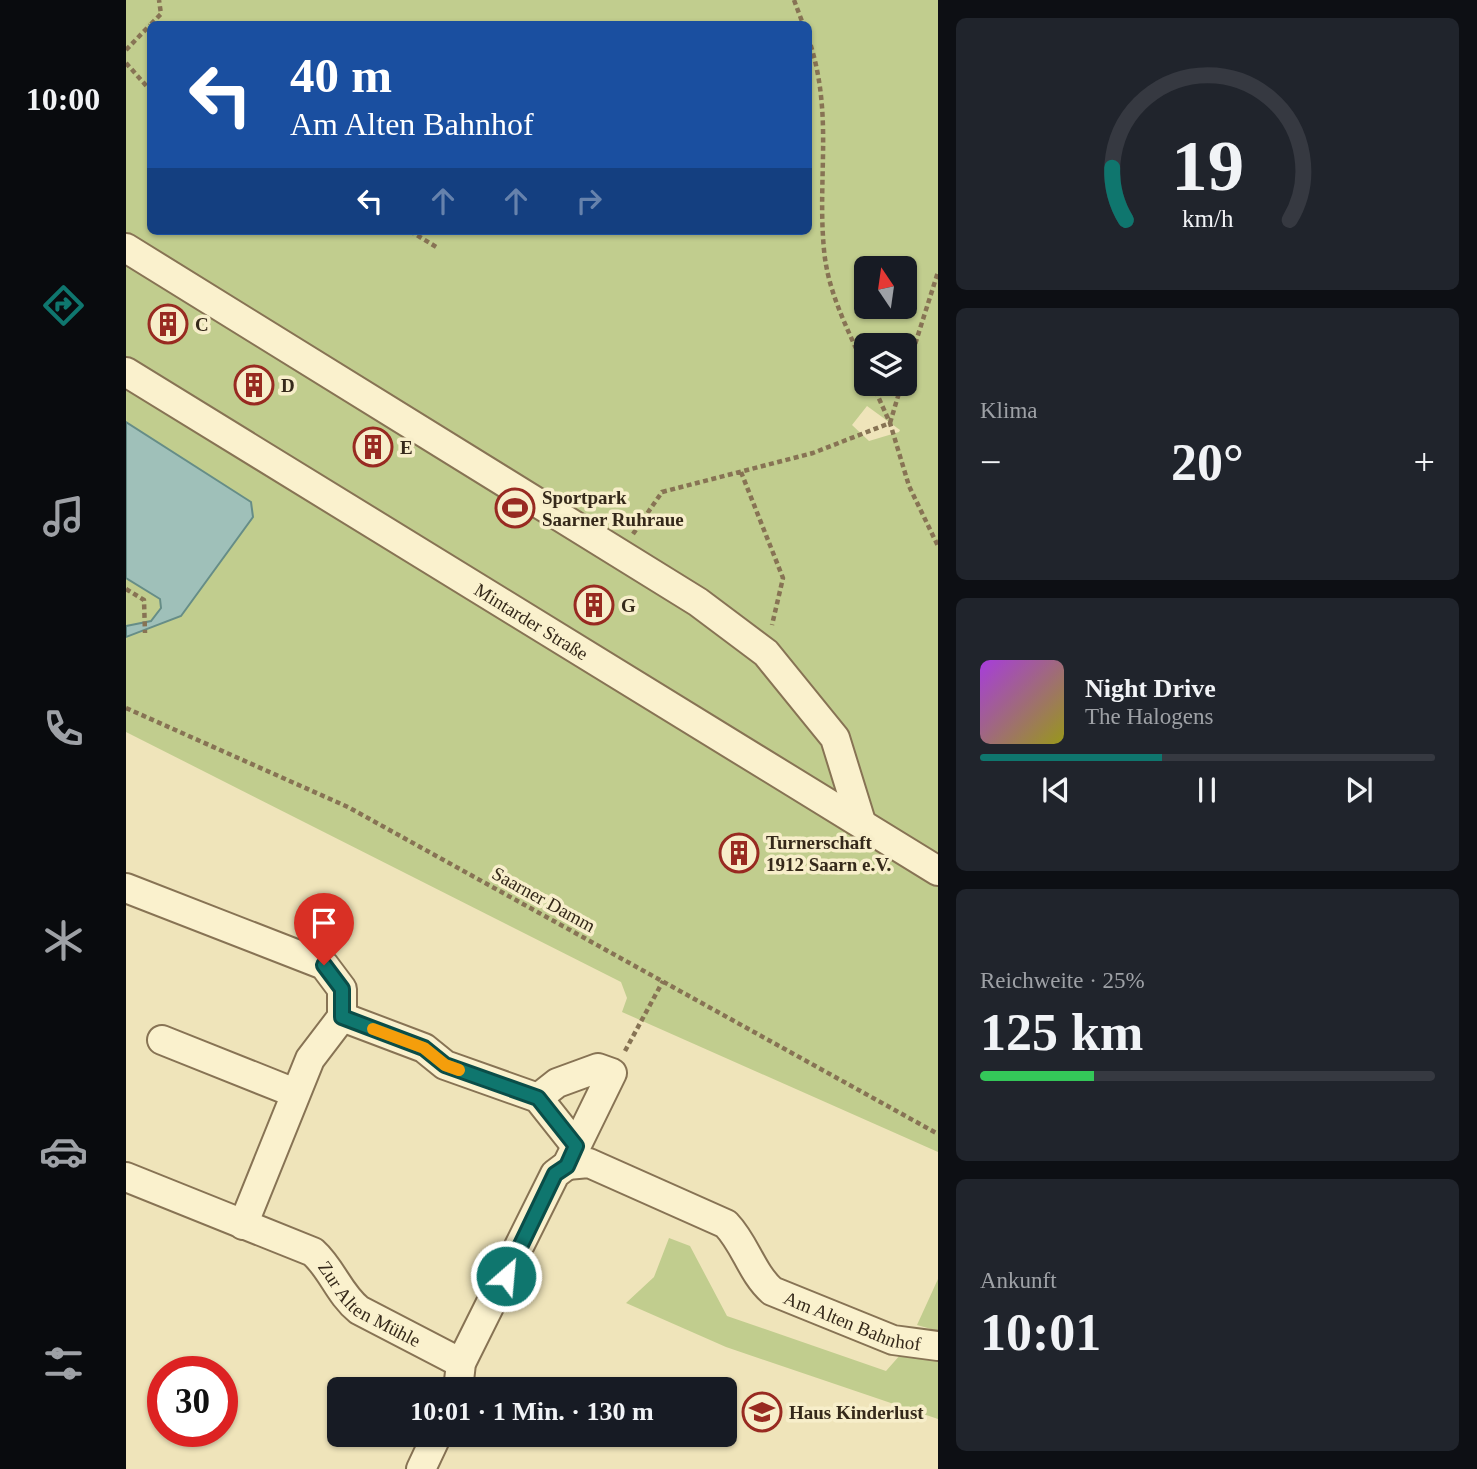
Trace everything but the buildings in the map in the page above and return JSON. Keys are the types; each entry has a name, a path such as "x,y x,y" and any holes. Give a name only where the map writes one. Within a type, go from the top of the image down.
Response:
{"street":[{"path":"126,248 618,555 698,602 766,653 835,738 861,822"},
{"name":"Mintarder Straße","path":"126,372 938,871"},
{"path":"126,888 324,965 342,989 342,1017 310,1059 243,1225"},
{"path":"342,1017 424,1048 445,1065 538,1098 571,1156"},
{"path":"162,1040 295,1093"},
{"path":"459,1376 555,1174 571,1156 612,1073 598,1068 557,1083 538,1098"},
{"name":"Am Alten Bahnhof","path":"571,1156 726,1224 739,1237 758,1279 772,1292 893,1340 938,1346"},
{"name":"Zur Alten Mühle","path":"126,1177 313,1252 323,1262 345,1298 359,1310 459,1376"},
{"path":"421,1469 431,1447"}],"path":[{"path":"155,21 161,14 159,0"},
{"path":"794,0 802,21"},
{"path":"126,50 147,29"},
{"path":"812,52 823,92 824,250 832,294 854,344"},
{"path":"126,63 147,87"},
{"path":"417,235 438,248"},
{"path":"917,338 938,272"},
{"path":"878,396 890,423 909,486 938,546"},
{"path":"890,423 898,396"},
{"path":"618,555 662,492 813,453 890,423"},
{"path":"741,472 783,578 766,653"},
{"path":"126,589 144,600 145,633"},
{"name":"Saarner Damm","path":"126,708 348,807 938,1134"},
{"path":"612,1073 663,981"}],"green space":[{"name":"Sportpark Saarner Ruhraue","path":"126,0 938,0 938,1152 622,1012 627,998 621,982 126,732","holes":["867,406 900,430 869,441 852,425"]},
{"path":"669,1238 690,1246 727,1316 886,1371 901,1354 938,1358 938,1419 726,1347 626,1303 654,1277"},
{"path":"938,1279 938,1331 917,1325"}],"water":[{"path":"126,422 251,502 253,517 181,616 126,637 126,626 151,621 161,608 160,599 126,578"}],"slow traffic":[{"path":"373,1029 424,1048 445,1065 459,1070"}],"place":[{"name":"C","path":"168,324"},
{"name":"D","path":"254,385"},
{"name":"E","path":"373,447"},
{"name":"Sportpark Saarner Ruhraue","path":"515,508"},
{"name":"G","path":"594,605"},
{"name":"Turnerschaft 1912 Saarn e.V.","path":"739,853"},
{"name":"Haus Kinderlust","path":"762,1412"}],"route":[{"path":"324,965 342,989 342,1017 424,1048 445,1065 538,1098 576,1146 567,1166 555,1174 506,1276"}]}
